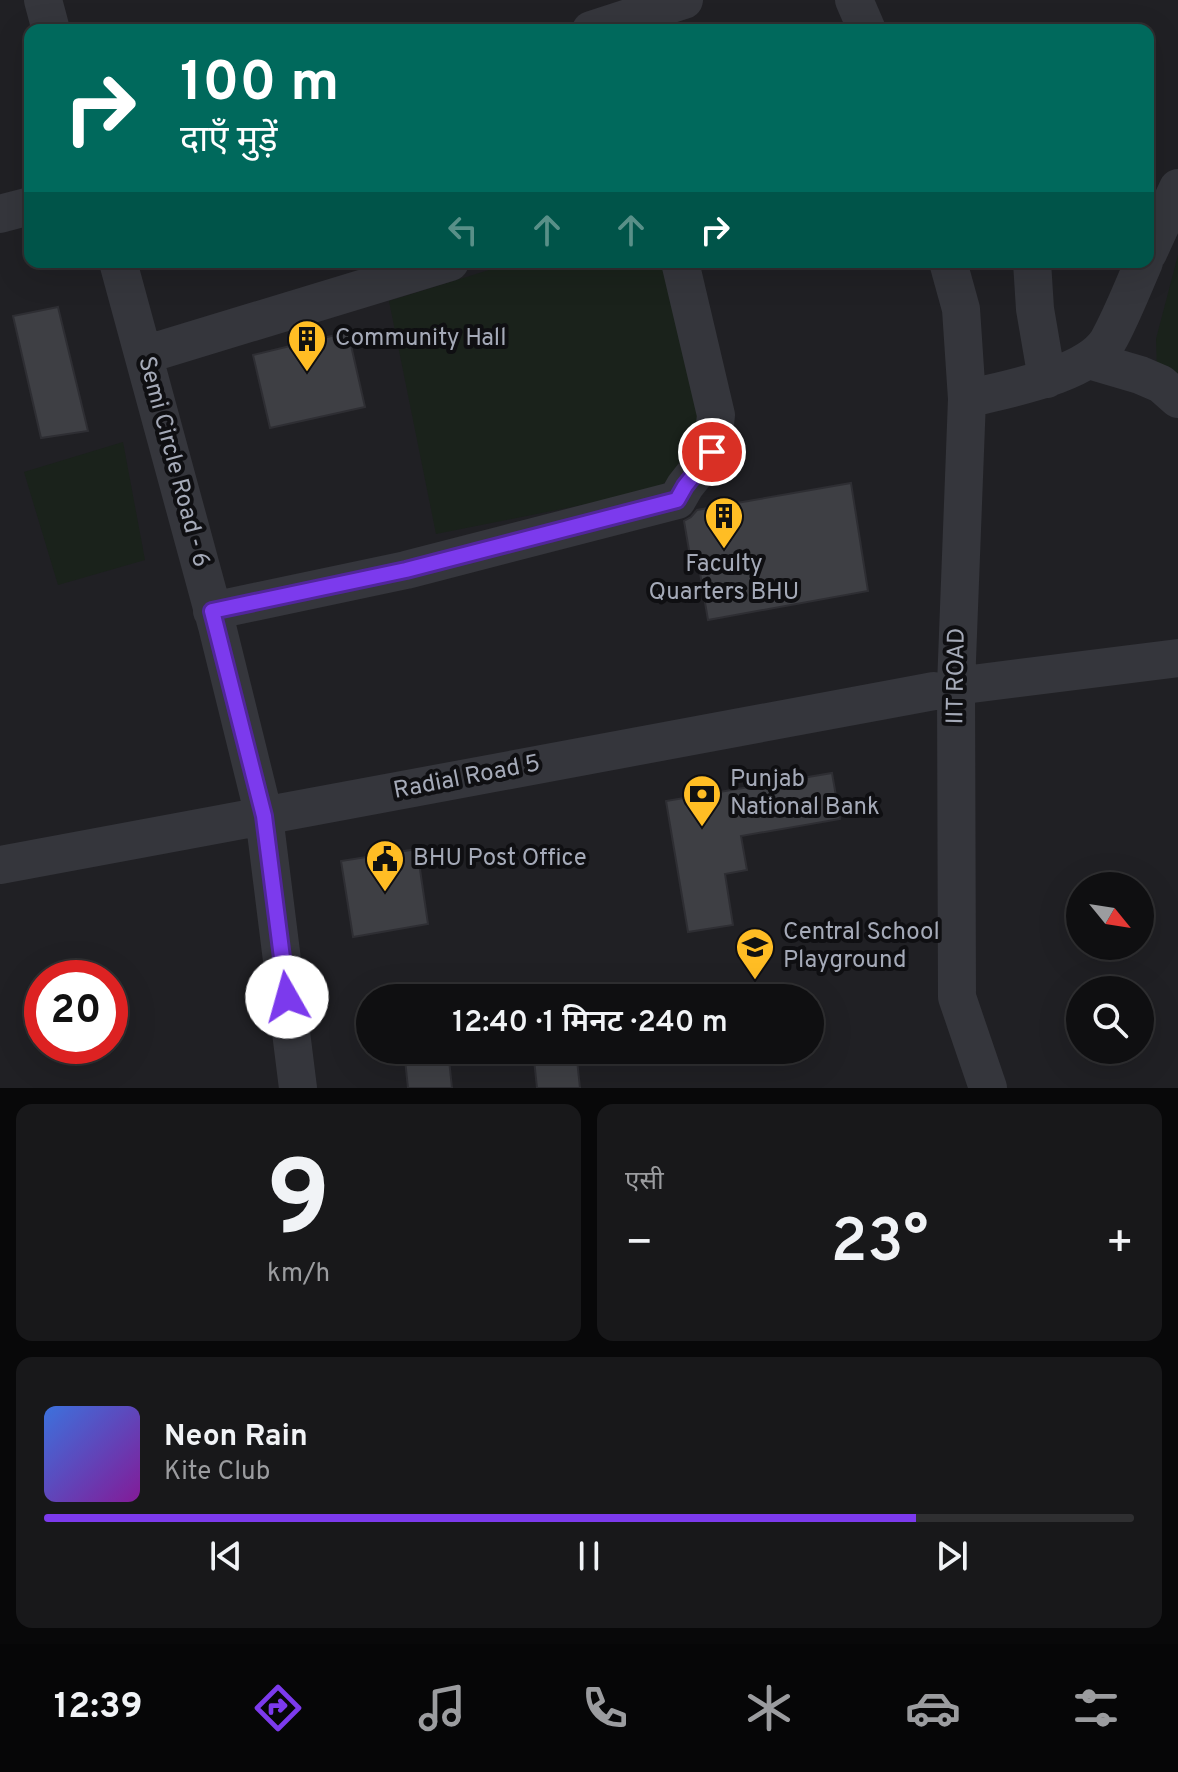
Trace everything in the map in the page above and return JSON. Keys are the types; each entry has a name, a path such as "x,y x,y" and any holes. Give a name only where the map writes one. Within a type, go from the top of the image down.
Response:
{"street":[{"path":"43,0 49,24"},
{"path":"610,24 684,0"},
{"path":"854,0 864,24"},
{"path":"1154,240 1178,188"},
{"path":"0,214 24,208"},
{"name":"Semi Circle Road - 6","path":"120,268 264,816 298,1088"},
{"path":"144,355 430,268"},
{"path":"212,611 406,570 677,500 712,452 716,415 681,268"},
{"name":"IIT ROAD","path":"950,268 961,309 967,399 945,689 957,997 988,1088"},
{"path":"1032,268 1035,309 1047,379"},
{"path":"967,399 1047,379 1089,360 1107,343 1141,268"},
{"path":"1089,360 1172,383"},
{"name":"Radial Road 5","path":"0,865 945,689 1178,658"}],"shaded area":[{"path":"0,0 1178,0 1178,1088 0,1088"},
{"path":"1178,255 1178,378 1157,372 1156,339"},
{"path":"496,268 669,268 709,438 679,473 652,491 436,534 389,301"},
{"path":"123,442 145,560 58,585 24,472"}],"building":[{"path":"58,307 88,431 41,438 13,316"},
{"name":"Community Hall","path":"348,332 365,407 270,428 253,355"},
{"name":"Faculty Quarters BHU","path":"851,483 868,591 708,620 698,561 691,562 684,521 697,510"},
{"path":"832,773 840,819 741,836 747,870 725,874 733,925 688,932 666,801"},
{"name":"BHU Post Office","path":"417,849 428,924 353,937 341,861"},
{"path":"405,1064 449,1064 452,1088 408,1088"},
{"path":"534,1064 577,1064 580,1088 537,1088"}],"place":[{"name":"Community Hall","path":"307,373"},
{"name":"Faculty Quarters BHU","path":"724,550"},
{"name":"Punjab National Bank","path":"702,828"},
{"name":"BHU Post Office","path":"385,893"},
{"name":"Central School Playground","path":"755,981"}],"route":[{"path":"287,997 264,816 212,611 406,570 677,500 712,452"}]}
